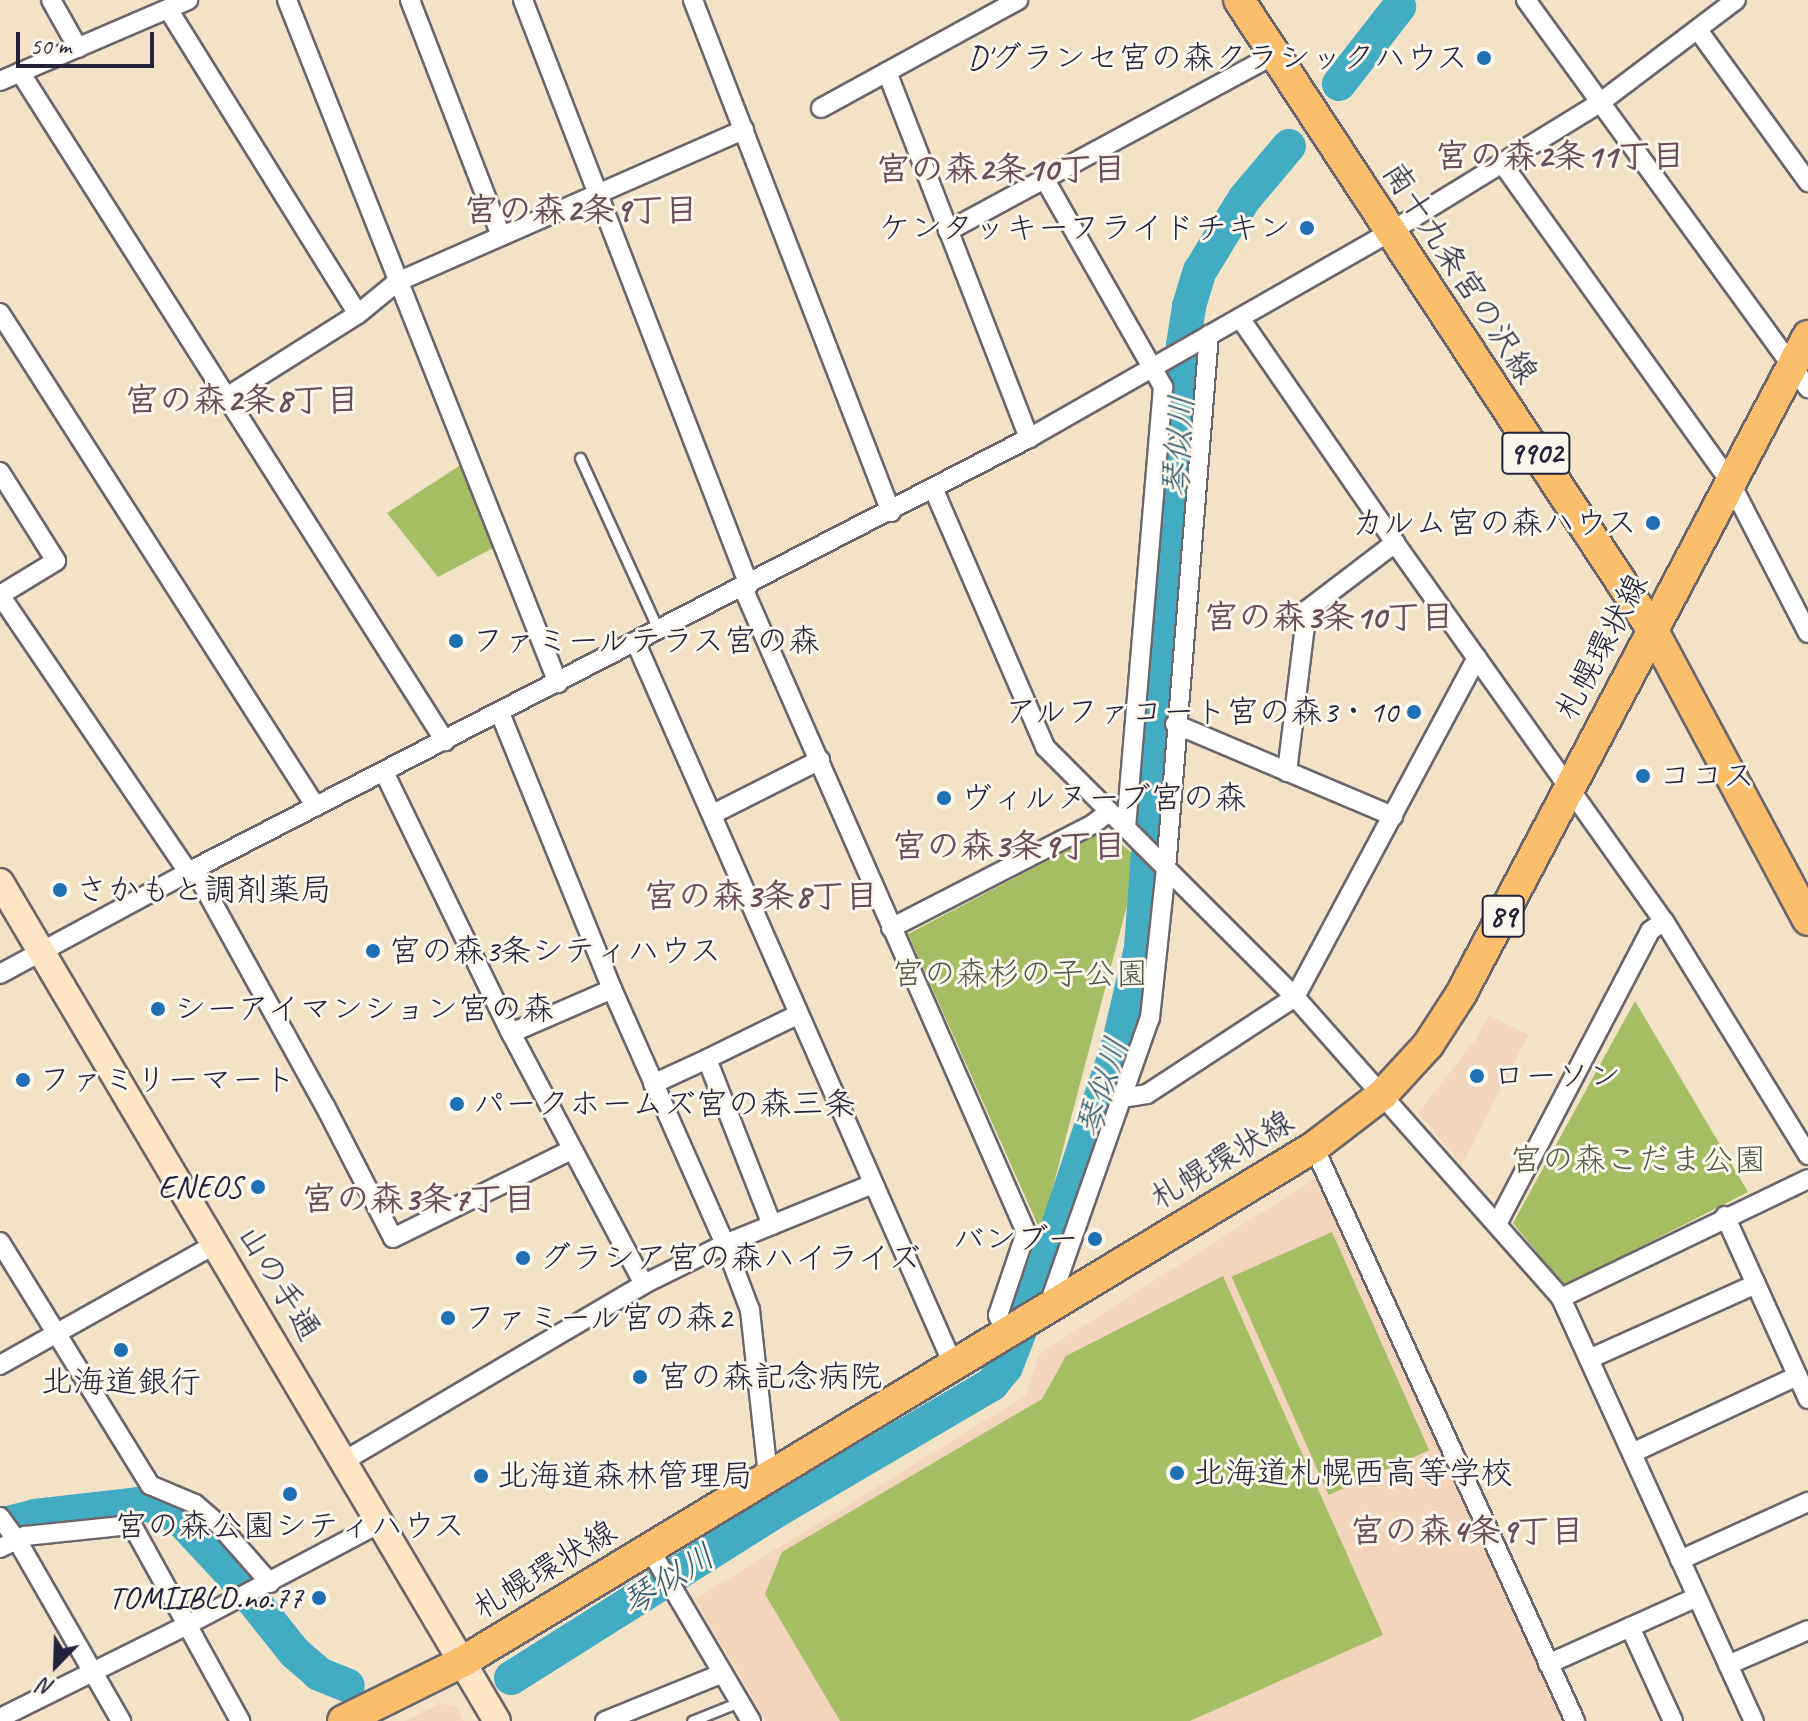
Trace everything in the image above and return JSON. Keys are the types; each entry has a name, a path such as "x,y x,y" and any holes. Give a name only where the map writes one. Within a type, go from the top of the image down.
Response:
{"main road":[{"name":"南十九条宮の沢線","path":"1239,0 1652,629 1808,920"},
{"name":"札幌環状線","path":"343,1721 462,1662 655,1558 768,1477 1314,1147 1383,1094 1428,1045 1461,994 1730,482 1800,377 1808,336"},
{"name":"山の手通","path":"0,882 497,1721"}],"street":[{"path":"51,0 78,48"},
{"path":"0,81 188,0"},
{"path":"287,0 558,683"},
{"path":"410,0 501,236"},
{"path":"523,0 746,586 891,928 1026,1232 998,1315 1007,1332"},
{"path":"693,0 891,512"},
{"path":"821,108 1018,0"},
{"path":"1526,0 1800,377"},
{"path":"0,974 191,870 934,490 1029,438 1390,232 1601,102 1736,0"},
{"path":"168,9 358,314"},
{"path":"1698,30 1808,182"},
{"path":"948,231 1275,54"},
{"path":"20,72 445,741"},
{"path":"887,72 1029,438"},
{"path":"225,398 358,314 397,282 598,191 744,130"},
{"path":"1502,163 1730,482 1808,633"},
{"path":"1044,178 1162,362 1163,387 1131,833"},
{"path":"0,313 316,807"},
{"path":"1240,318 1395,543 1664,921 1808,1155"},
{"path":"1045,1309 1150,1018 1175,724 1202,339"},
{"path":"0,472 56,561 0,595 191,870 325,1106 393,1238 571,1150"},
{"path":"934,490 1045,747 1295,997 1561,1298 1754,1721"},
{"path":"1287,772 1307,610 1395,543"},
{"path":"636,643 953,1364"},
{"path":"1122,1098 1147,1094 1295,997 1477,658"},
{"path":"500,713 612,989 725,1244 750,1310 768,1477"},
{"path":"1175,724 1393,816"},
{"path":"713,814 820,760"},
{"path":"384,772 511,1033 644,1284"},
{"path":"891,928 1093,824 1109,812"},
{"path":"1497,1224 1650,931 1664,921"},
{"path":"511,1033 612,989"},
{"path":"653,1084 799,1014"},
{"path":"707,1059 772,1225"},
{"path":"1314,1147 1575,1721"},
{"path":"1561,1298 1725,1216 1808,1179"},
{"path":"344,1461 644,1284 725,1244 873,1184"},
{"path":"1725,1216 1808,1399"},
{"path":"0,1242 58,1331 150,1485 195,1504 220,1526 265,1585"},
{"path":"0,1365 216,1244"},
{"path":"1589,1359 1756,1284"},
{"path":"1632,1453 1797,1376"},
{"path":"1680,1560 1808,1502"},
{"path":"0,1517 10,1541 94,1672 121,1721"},
{"path":"0,1718 232,1602 380,1523"},
{"path":"10,1541 132,1525 240,1721"},
{"path":"655,1558 751,1721"},
{"path":"1548,1664 1697,1597"},
{"path":"1630,1627 1673,1721"},
{"path":"1728,1665 1808,1630"},
{"path":"605,1721 723,1673"}],"lane":[{"path":"580,458 659,631"},
{"path":"692,1721 739,1702"}],"shaded area":[{"name":"ローソン","path":"1489,1015 1528,1035 1462,1165 1418,1113 1476,1039"},
{"name":"北海道札幌西高等学校","path":"1317,1177 1568,1721 766,1721 695,1599 1025,1396 1039,1354"},
{"path":"441,1703 456,1707 464,1721 405,1721"}],"green space":[{"path":"462,464 493,548 438,577 387,513"},
{"name":"宮の森杉の子公園","path":"1106,830 1139,860 1041,1232 908,934"},
{"name":"宮の森こだま公園","path":"1635,1001 1748,1192 1564,1286 1513,1223"},
{"path":"1332,1232 1429,1450 1329,1495 1232,1277"},
{"name":"北海道札幌西高等学校","path":"1223,1276 1383,1635 1190,1721 840,1721 765,1594 782,1552 1042,1399 1066,1356"}],"waterway":[{"name":"琴似川","path":"1399,7 1404,0"},
{"name":"琴似川","path":"1339,84 1399,7"},
{"name":"琴似川","path":"511,1678 786,1505 992,1384 1006,1367 1043,1271 1118,1046 1141,948 1183,345 1189,306 1200,271 1223,233 1245,198 1289,146"},
{"name":"琴似川","path":"0,1525 35,1516 138,1504 160,1507 181,1520 236,1579 294,1652 319,1674 348,1686"}],"place":[{"name":"D'グランセ宮の森クラシックハウス","path":"1484,58"},
{"name":"ケンタッキーフライドチキン","path":"1307,228"},
{"name":"カルム宮の森ハウス","path":"1653,523"},
{"name":"ファミールテラス宮の森","path":"456,641"},
{"name":"アルファコート宮の森3・10","path":"1414,712"},
{"name":"ココス","path":"1643,776"},
{"name":"ヴィルヌーブ宮の森","path":"944,798"},
{"name":"さかもと調剤薬局","path":"60,890"},
{"name":"宮の森3条シティハウス","path":"373,951"},
{"name":"シーアイマンション宮の森","path":"158,1009"},
{"name":"ローソン","path":"1477,1076"},
{"name":"ファミリーマート","path":"23,1080"},
{"name":"パークホームズ宮の森三条","path":"457,1104"},
{"name":"ENEOS","path":"258,1187"},
{"name":"バンブー","path":"1095,1239"},
{"name":"グラシア宮の森ハイライズ","path":"523,1258"},
{"name":"ファミール宮の森2","path":"448,1318"},
{"name":"北海道銀行","path":"121,1350"},
{"name":"宮の森記念病院","path":"640,1377"},
{"name":"北海道札幌西高等学校","path":"1177,1473"},
{"name":"北海道森林管理局","path":"481,1476"},
{"name":"宮の森公園シティハウス","path":"290,1494"},
{"name":"TOMIIBLD.no.77","path":"319,1598"}],"district":[{"name":"宮の森2条11丁目","path":"1560,156"},
{"name":"宮の森2条10丁目","path":"1001,169"},
{"name":"宮の森2条9丁目","path":"581,210"},
{"name":"宮の森2条8丁目","path":"242,400"},
{"name":"宮の森3条10丁目","path":"1329,617"},
{"name":"宮の森3条9丁目","path":"1009,846"},
{"name":"宮の森3条8丁目","path":"761,896"},
{"name":"宮の森3条7丁目","path":"419,1199"},
{"name":"宮の森4条9丁目","path":"1467,1531"}]}
